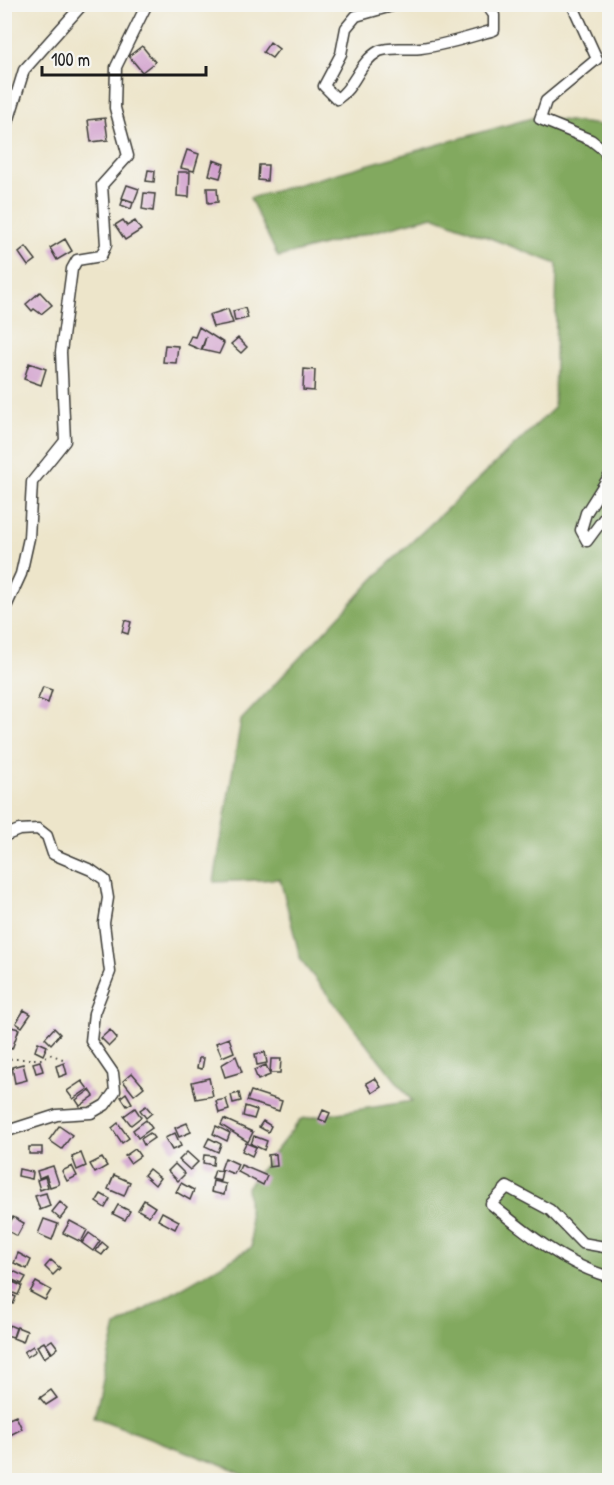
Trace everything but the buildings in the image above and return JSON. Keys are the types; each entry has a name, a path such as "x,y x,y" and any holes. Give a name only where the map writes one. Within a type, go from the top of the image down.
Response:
{"street":[{"path":"4,135 24,70 83,4"},
{"path":"4,611 21,574 29,538 32,482 64,441 61,352 72,269 77,261 101,256 106,244 102,185 128,156 115,108 116,67 147,4"},
{"path":"399,4 356,16 346,27 341,54 324,86 337,99 348,91 362,65 381,50 420,48 457,41 494,30 494,15 486,4"},
{"path":"572,4 597,59 546,101 540,119 591,140 604,151 609,168"},
{"path":"609,475 586,513 581,530 587,541 609,510"},
{"path":"4,836 19,830 38,829 47,836 53,854 91,870 105,880 108,898 104,923 110,972 94,1013 91,1041 113,1073 115,1091 105,1105 91,1113 57,1115 4,1132"},
{"path":"609,1248 582,1243 550,1210 507,1187 491,1204 515,1224 585,1270 609,1277"}],"path":[{"path":"4,1059 43,1059 49,1054 63,1059"}],"green space":[{"path":"535,117 609,126 609,1480 253,1480 229,1468 94,1417 116,1326 252,1247 247,1187 301,1119 412,1101 301,961 280,879 214,882 241,720 385,567 554,408 557,264 433,216 278,257 250,198"}]}
